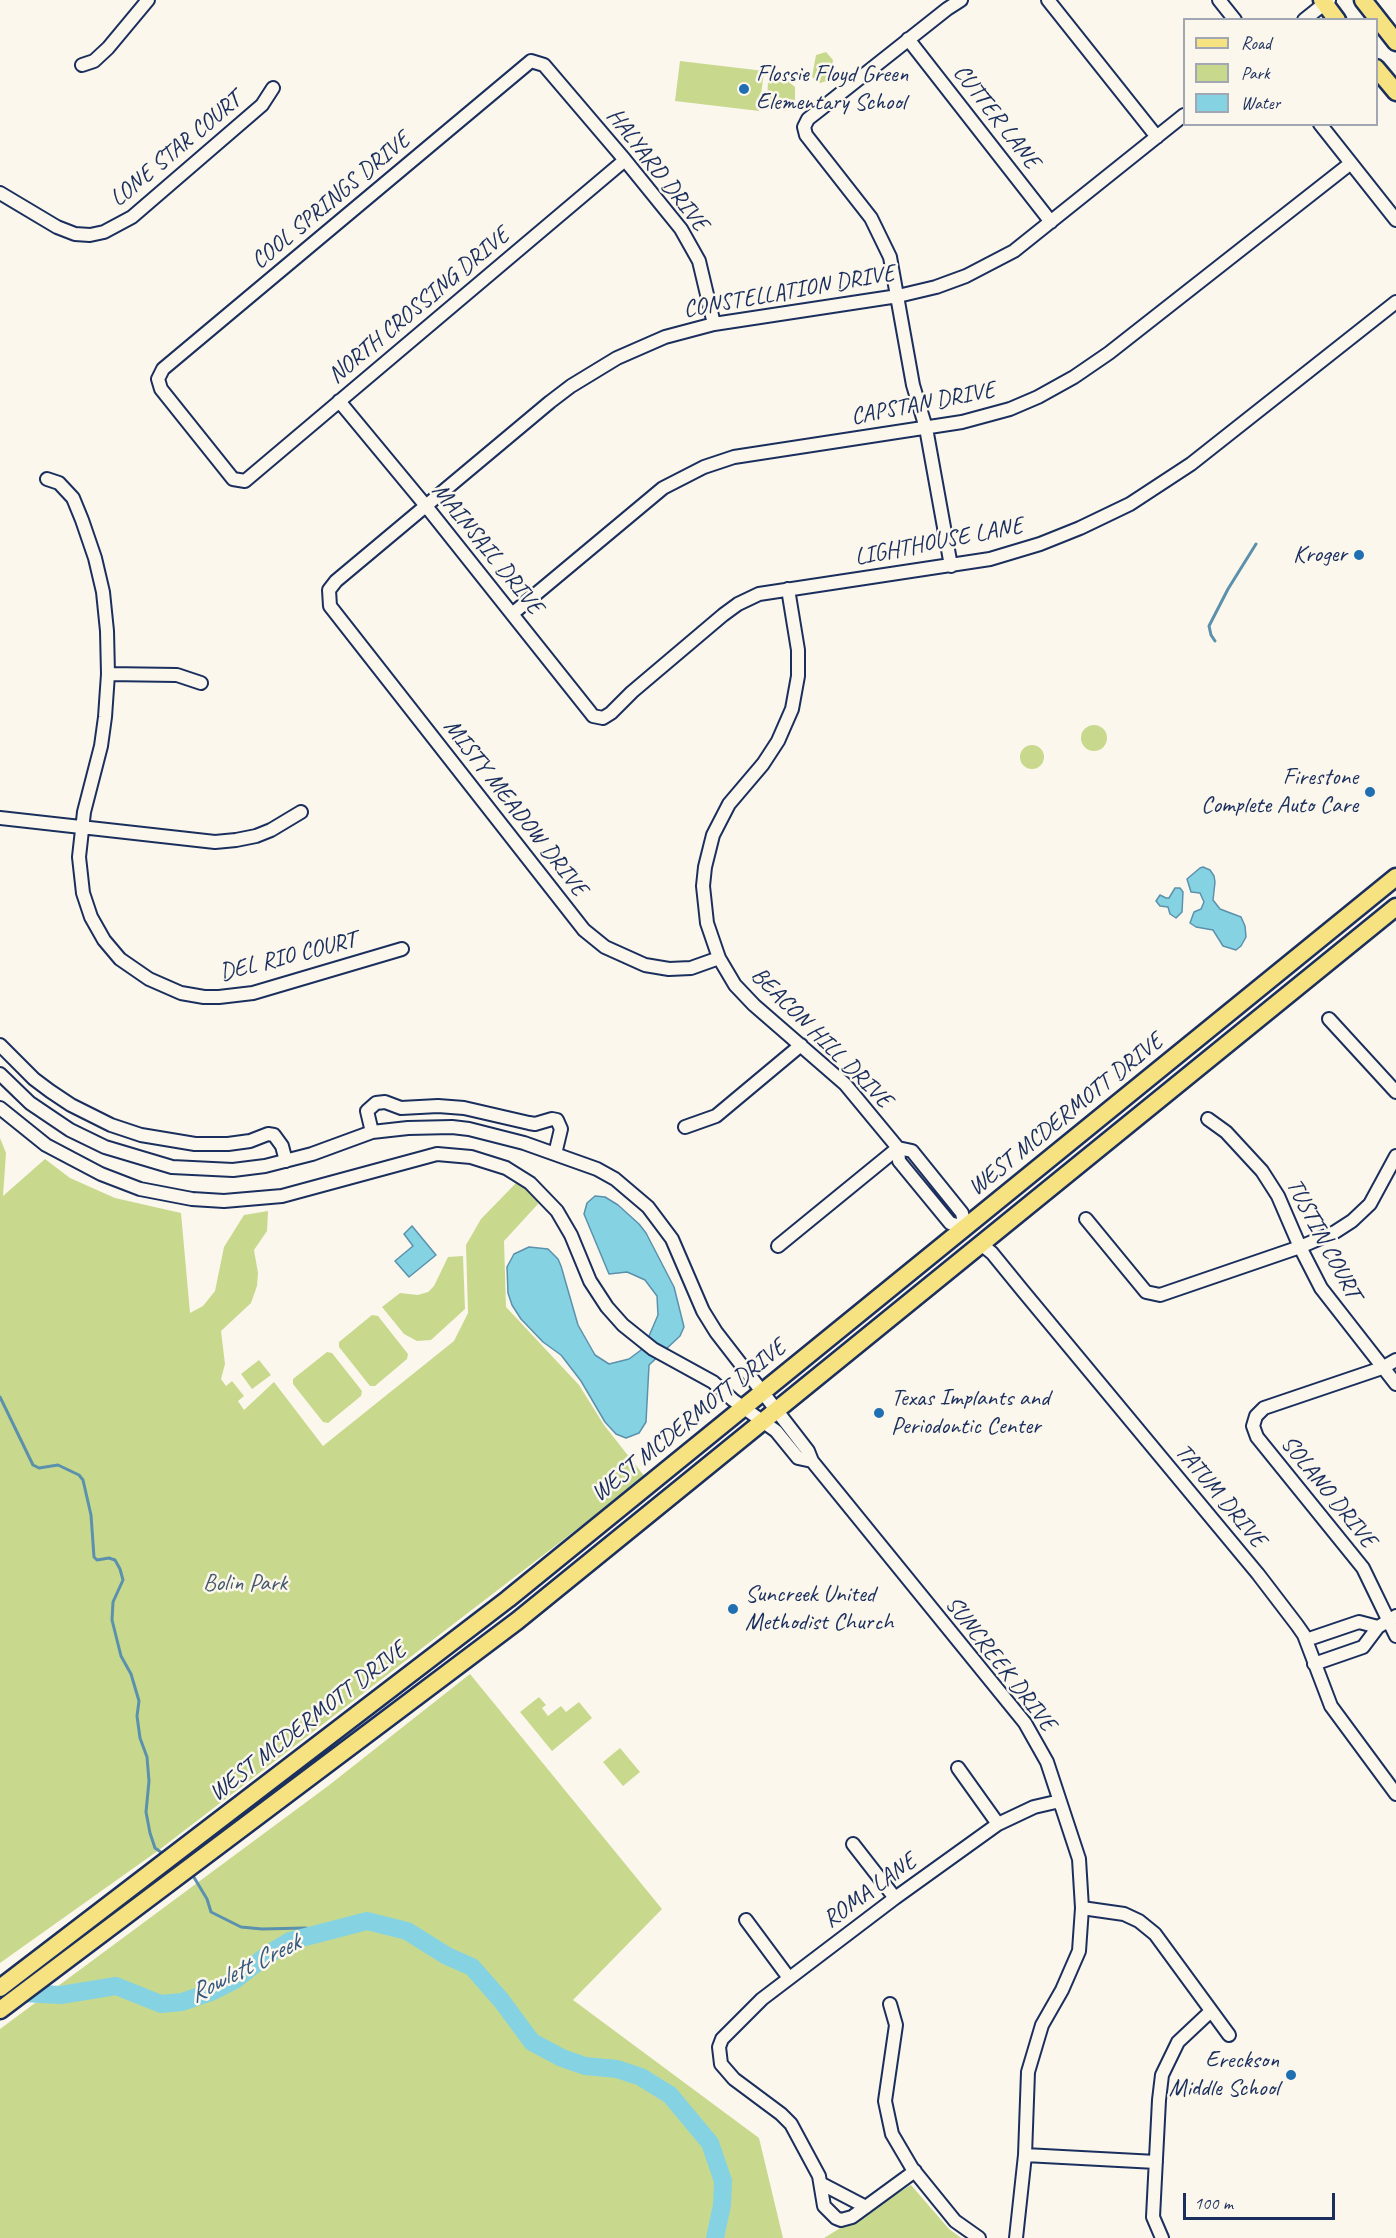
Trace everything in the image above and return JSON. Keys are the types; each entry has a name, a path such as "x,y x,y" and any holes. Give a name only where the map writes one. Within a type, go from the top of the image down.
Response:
{"main road":[{"path":"1363,0 1377,18"},
{"path":"1325,1 1336,18"},
{"path":"1378,19 1396,42"},
{"path":"1378,69 1396,92"},
{"name":"WEST MCDERMOTT DRIVE","path":"0,1988 205,1832 262,1785 508,1599 1396,877"},
{"name":"WEST MCDERMOTT DRIVE","path":"0,2010 517,1621 1396,907"},
{"path":"965,1228 981,1244"}],"street":[{"path":"82,65 94,61 108,48 148,0"},
{"path":"951,566 926,428 912,385 890,257 882,236 867,212 806,135 804,127 808,119 855,84 946,9 961,0"},
{"path":"1048,0 1157,137"},
{"path":"1219,0 1233,18"},
{"path":"1306,18 1325,1"},
{"name":"CUTTER LANE","path":"908,39 1051,222"},
{"name":"HALYARD DRIVE","path":"536,61 544,65 625,160 692,245 701,270 714,324"},
{"name":"COOL SPRINGS DRIVE","path":"241,482 230,476 161,389 158,379 163,369 526,63 536,61"},
{"name":"LONE STAR COURT","path":"0,193 57,227 75,234 90,235 104,232 132,217 262,105 273,88"},
{"name":"CONSTELLATION DRIVE","path":"328,595 336,581 550,402 578,381 617,358 675,334 714,324 898,296 966,276 1014,251 1183,117"},
{"path":"1322,126 1396,220"},
{"name":"NORTH CROSSING DRIVE","path":"241,482 249,479 625,160"},
{"name":"CAPSTAN DRIVE","path":"512,614 663,488 704,466 734,457 962,422 1010,409 1038,397 1074,377 1109,353 1351,163"},
{"name":"LIGHTHOUSE LANE","path":"603,718 738,604 759,594 990,559 1040,544 1080,528 1136,500 1191,464 1396,302"},
{"name":"MAINSAIL DRIVE","path":"339,401 590,712 603,718"},
{"name":"DEL RIO COURT","path":"46,479 59,483 73,498 92,549 103,592 108,675 100,746 88,791 79,857 80,880 87,905 97,929 112,950 129,967 169,989 204,997 252,993 402,949"},
{"name":"BEACON HILL DRIVE","path":"788,589 798,650 798,676 792,709 778,741 764,764 729,804 713,836 705,867 704,904 712,943 718,958 735,985 754,1005 845,1084 898,1148 912,1151 962,1213 965,1228"},
{"name":"MISTY MEADOW DRIVE","path":"328,595 330,606 584,930 604,947 645,965 669,969 691,968 718,958"},
{"path":"108,675 177,675 201,683"},
{"path":"0,818 214,842 256,836 301,812"},
{"path":"1329,1019 1396,1092"},
{"path":"0,1045 21,1067 70,1106 111,1125 141,1135 195,1144 228,1144 250,1141 268,1134 274,1135 282,1146 286,1161"},
{"path":"685,1127 716,1116 801,1045"},
{"name":"SUNCREEK DRIVE","path":"0,1074 30,1103 70,1131 105,1147 142,1160 172,1167 233,1170 312,1154 372,1132 430,1127 469,1129 524,1143 606,1174 627,1188 648,1207 665,1227 676,1246 690,1283 709,1322 808,1451 812,1461 1025,1723 1047,1762 1079,1859 1082,1908 1079,1951 1062,1990 1042,2025 1028,2073 1025,2154 1016,2238"},
{"path":"372,1132 367,1111 376,1103 386,1102 401,1108 438,1106 464,1108 535,1124 552,1119 557,1120 561,1129 555,1154"},
{"name":"SUNCREEK DRIVE","path":"0,1108 46,1145 101,1174 140,1189 192,1198 224,1201 282,1196 437,1154 462,1155 495,1163 530,1183 551,1203 566,1226 584,1270 599,1296 615,1316 638,1338 713,1382 732,1400 776,1431 798,1458 812,1461"},
{"name":"TUSTIN COURT","path":"1208,1119 1226,1132 1262,1171 1278,1196 1321,1288 1396,1384"},
{"path":"778,1246 898,1148"},
{"path":"1086,1218 1146,1292 1155,1295 1300,1247 1335,1232 1370,1204 1396,1156"},
{"name":"TATUM DRIVE","path":"981,1244 992,1253 1258,1574 1297,1625 1306,1641 1331,1706 1396,1794"},
{"path":"1382,1368 1396,1360"},
{"name":"SOLANO DRIVE","path":"1382,1368 1264,1408 1259,1412 1253,1426 1257,1437 1363,1568 1396,1636"},
{"path":"1306,1641 1359,1622 1388,1621"},
{"path":"1314,1664 1363,1647 1388,1621"},
{"path":"958,1768 998,1824"},
{"name":"ROMA LANE","path":"822,2184 806,2148 791,2124 734,2079 721,2064 719,2047 722,2039 762,1999 895,1898 998,1824 1035,1807 1060,1801"},
{"path":"852,1844 895,1898"},
{"path":"1082,1908 1124,1914 1139,1921 1155,1934 1229,2035"},
{"path":"746,1920 789,1978"},
{"path":"890,2004 896,2025 885,2101 892,2134 915,2171 955,2221 979,2238"},
{"path":"1162,2238 1153,2217 1162,2075 1178,2043 1211,2011"},
{"path":"1025,2154 1155,2162"},
{"path":"866,2207 822,2184 821,2192 825,2206 841,2220 852,2217 866,2207 915,2171"}],"green space":[{"path":"826,52 833,60 830,80 820,83 812,77 816,55"},
{"path":"680,61 764,71 759,111 675,101"},
{"path":"777,71 795,87 795,99 791,107 785,111 767,104 768,81"},
{"path":"1094,725 1103,729 1107,738 1103,747 1094,751 1085,747 1081,738 1085,729"},
{"path":"1032,745 1037,746 1043,752 1043,762 1037,768 1032,769 1027,768 1021,762 1020,757 1021,752 1027,746"},
{"name":"Bolin Park","path":"0,1138 6,1153 3,1196 45,1159 70,1178 115,1198 181,1213 190,1313 203,1306 215,1291 224,1247 244,1215 268,1211 267,1231 254,1250 258,1273 257,1286 251,1303 221,1331 225,1364 221,1379 226,1386 232,1381 244,1396 238,1401 244,1410 274,1382 323,1446 454,1341 468,1313 466,1245 481,1219 517,1182 536,1197 538,1204 504,1241 506,1307 579,1385 604,1425 645,1477 159,1850 0,1963"},
{"path":"463,1256 465,1309 431,1340 417,1341 404,1334 382,1307 400,1293 418,1295 428,1292 434,1286 448,1257"},
{"path":"372,1315 378,1316 408,1354 407,1359 375,1386 370,1386 339,1347 339,1342"},
{"path":"327,1352 332,1353 362,1391 361,1396 328,1423 323,1422 293,1384 293,1379"},
{"path":"259,1360 271,1375 252,1389 241,1374"},
{"path":"470,1674 662,1909 573,2000 759,2138 783,2238 0,2238 0,2029 328,1786"},
{"path":"539,1697 546,1705 542,1708 548,1716 561,1706 566,1712 579,1702 592,1718 552,1751 520,1712"},
{"path":"620,1748 640,1772 623,1786 603,1762"},
{"path":"911,2185 949,2229 961,2238 824,2238"}],"water":[{"path":"1203,867 1210,870 1214,876 1213,900 1220,909 1241,917 1245,926 1246,937 1236,950 1223,946 1213,930 1196,927 1190,923 1194,912 1201,909 1204,902 1200,893 1191,892 1187,879"},
{"path":"1175,888 1180,888 1183,892 1182,912 1176,918 1170,914 1168,907 1160,906 1156,901 1160,895 1169,898"},
{"path":"595,1196 605,1197 618,1205 646,1233 674,1287 684,1327 680,1336 649,1365 646,1422 639,1433 626,1438 616,1434 605,1422 581,1381 561,1355 543,1342 521,1319 508,1293 507,1267 514,1254 529,1247 548,1249 558,1259 578,1325 595,1355 609,1364 629,1359 641,1350 658,1315 657,1296 645,1280 627,1272 609,1274 584,1214 587,1203"},
{"path":"412,1226 436,1255 409,1277 395,1261 413,1246 404,1234"}],"waterway":[{"path":"1215,641 1209,626 1228,589 1256,544"},
{"path":"0,1397 33,1465 39,1468 58,1465 79,1475 83,1480 91,1515 94,1557 97,1560 109,1558 115,1560 120,1569 123,1580 113,1602 112,1620 121,1656 131,1674 139,1701 137,1716 140,1738 147,1757 149,1781 146,1812 150,1833 155,1848 165,1855"},
{"path":"192,1874 207,1899 211,1912 241,1927 305,1928 329,1932"},
{"name":"Rowlett Creek","path":"0,1992 61,1995 116,1986 161,2004 182,2002 211,1992 235,1980 267,1955 290,1941 367,1921 407,1931 447,1956 472,1967 501,2000 532,2042 562,2058 585,2066 617,2069 641,2077 670,2095 710,2143 723,2181 722,2205 715,2238"}],"place":[{"name":"Flossie Floyd Green Elementary School","path":"744,89"},
{"name":"Kroger","path":"1359,555"},
{"name":"Firestone Complete Auto Care","path":"1370,792"},
{"name":"Texas Implants and Periodontic Center","path":"879,1413"},
{"name":"Suncreek United Methodist Church","path":"733,1609"},
{"name":"Ereckson Middle School","path":"1291,2075"}]}
